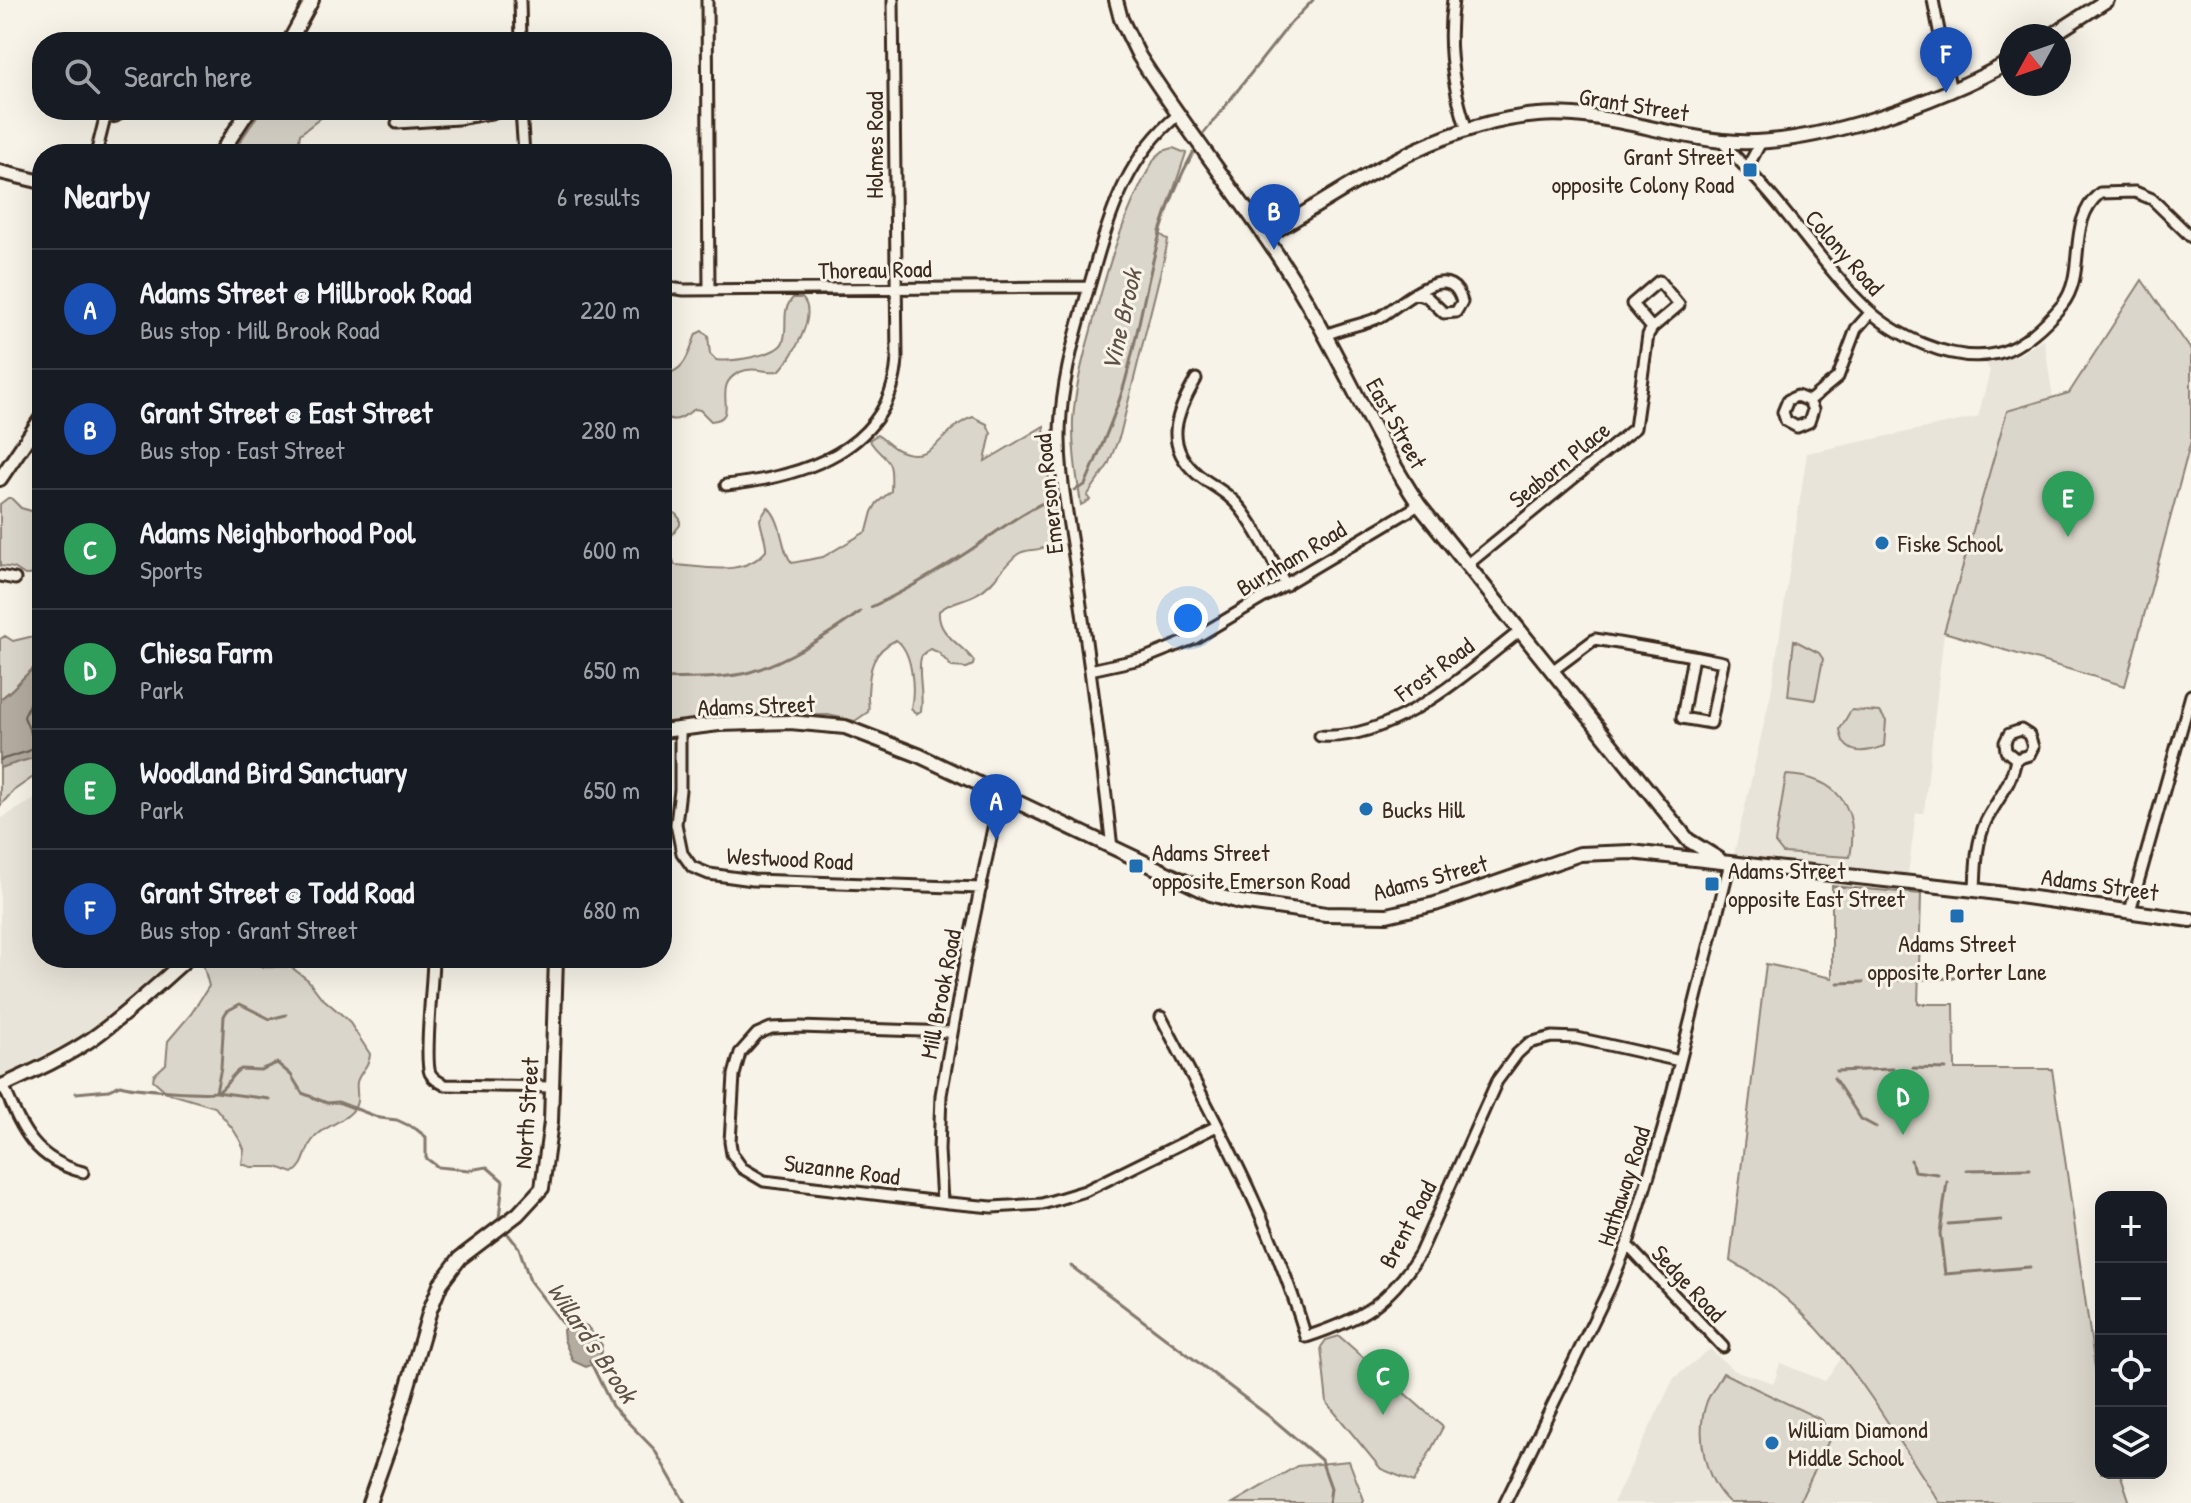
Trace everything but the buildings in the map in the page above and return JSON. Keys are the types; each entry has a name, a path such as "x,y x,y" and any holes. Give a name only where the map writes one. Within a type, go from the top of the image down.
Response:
{"street":[{"path":"294,32 312,0"},
{"path":"520,0 521,32"},
{"path":"707,0 709,290"},
{"name":"Holmes Road","path":"726,485 771,480 823,462 847,448 888,403 896,378 893,0"},
{"name":"East Street","path":"1116,0 1134,46 1178,115 1265,237 1326,335 1390,458 1419,505 1686,837 1704,852 1730,863"},
{"path":"1453,0 1449,47 1460,111 1467,130"},
{"path":"1933,0 1951,92"},
{"path":"2070,24 2107,0"},
{"name":"Grant Street","path":"1265,237 1405,155 1439,139 1504,119 1558,114 1623,122 1721,141 1761,142 1809,135 1855,123 1951,92 1999,67"},
{"name":"Emerson Road","path":"1112,848 1060,459 1060,415 1066,374 1110,214 1125,182 1159,130 1178,115"},
{"path":"98,144 104,120"},
{"path":"227,144 242,120"},
{"path":"397,123 443,120"},
{"path":"522,120 523,144"},
{"name":"Colony Road","path":"1721,141 1827,266 1871,312 1908,336 1945,351 1968,355 2000,353 2031,333 2068,297 2075,271 2081,220 2086,207 2100,193 2135,192 2152,199 2191,237"},
{"path":"1747,168 1761,142"},
{"path":"0,172 32,180"},
{"name":"Seaborn Place","path":"1467,565 1635,428 1646,341 1652,328 1679,305 1659,281 1632,304 1652,328"},
{"path":"1326,335 1379,317 1415,293 1433,283 1457,290 1462,302 1456,312 1444,313 1431,300 1415,293"},
{"name":"Thoreau Road","path":"672,288 709,290 1089,287"},
{"path":"1809,401 1840,373 1856,329 1871,312"},
{"path":"1196,379 1180,407 1175,430 1180,454 1195,473 1228,495 1241,508 1286,585"},
{"path":"0,479 32,432"},
{"name":"Burnham Road","path":"1090,670 1145,658 1195,638 1419,505"},
{"path":"0,576 15,579"},
{"name":"Frost Road","path":"1320,736 1348,734 1398,720 1520,631"},
{"path":"1552,671 1595,639 1693,656 1723,662 1711,723 1682,718 1693,656"},
{"path":"2130,911 2191,695"},
{"name":"Adams Street","path":"672,730 719,724 790,722 845,727 918,755 1211,894 1271,907 1361,916 1387,915 1435,904 1580,854 1633,852 1975,890 2191,920"},
{"name":"Westwood Road","path":"680,729 680,790 676,824 682,853 692,867 709,874 753,880 981,888"},
{"path":"1975,890 1976,856 1981,835 2012,776 2016,759"},
{"name":"Mill Brook Road","path":"942,1202 939,1150 941,1095 1000,795"},
{"path":"1672,857 1686,837"},
{"name":"Hathaway Road","path":"1505,1503 1610,1287 1627,1245 1648,1181 1730,863"},
{"path":"83,1172 62,1167 32,1142 24,1133 2,1086 93,1038 177,968"},
{"path":"433,968 429,1047 432,1078 445,1085 552,1087"},
{"name":"North Street","path":"369,1503 441,1283 460,1258 518,1214 542,1188 551,1122 556,968"},
{"name":"Brent Road","path":"1161,1017 1217,1126 1281,1263 1306,1337 1345,1324 1371,1311 1407,1274 1420,1253 1497,1081 1529,1043 1552,1037 1577,1038 1680,1061"},
{"name":"Suzanne Road","path":"952,1032 771,1028 757,1034 740,1053 734,1075 730,1126 732,1154 742,1168 764,1181 992,1207 1042,1204 1085,1191 1217,1126"},
{"name":"Sedge Road","path":"1627,1245 1723,1347"}],"shaded area":[{"path":"254,120 318,120 300,134 298,144 239,144"},
{"path":"1173,148 1186,153 1159,233 1168,240 1120,435 1108,465 1087,496 1090,500 1081,505 1073,420 1085,352 1110,263 1134,200 1155,158"},
{"path":"2142,280 2191,350 2191,441 2125,686 1944,632 2007,411 2069,393"},
{"path":"793,298 802,298 806,305 806,325 779,371 750,370 731,378 726,385 725,414 720,419 711,421 695,409 683,417 672,419 672,372 681,366 688,355 696,334 702,331 708,336 710,354 716,360 742,359 772,351 783,342 789,303"},
{"name":"Fiske School","path":"2044,339 2053,398 2007,412 1944,632 1924,813 1916,813 1908,874 1734,854 1771,693 1807,453 1978,417 1990,371 1986,363 2020,354"},
{"path":"973,417 987,424 991,433 985,461 1044,426 1057,522 1047,546 1018,554 984,589 939,611 939,619 946,633 969,655 974,661 973,665 967,668 952,667 938,652 930,649 925,652 920,664 921,711 916,714 911,708 913,691 909,662 902,645 896,640 888,644 873,662 868,712 855,721 828,715 771,716 706,719 672,725 672,558 675,565 711,568 735,567 757,559 766,551 760,519 768,507 777,521 785,551 792,563 823,557 867,531 877,503 891,491 890,465 869,440 877,435 898,450 910,454 921,453"},
{"path":"11,498 21,508 32,511 32,575 0,566 0,504"},
{"path":"672,513 680,519 680,525 672,535"},
{"path":"5,636 13,641 32,636 32,670 0,699 0,639"},
{"path":"1794,640 1819,653 1823,659 1815,700 1788,696"},
{"path":"32,701 25,739 4,756 12,748 0,747 0,720 12,713 21,714"},
{"path":"1851,710 1880,712 1886,721 1884,746 1855,751 1845,744 1840,729"},
{"path":"32,733 32,778 13,791 0,806 0,761 11,759 26,748"},
{"path":"1786,775 1819,782 1841,798 1851,823 1850,857 1783,853 1775,843"},
{"path":"32,801 32,968 164,968 83,1035 0,1078 0,819"},
{"path":"1832,886 1921,894 1918,1004 1954,1004 1955,1069 2052,1069 2095,1367 2095,1479 2122,1479 2130,1503 1940,1503 1850,1367 1824,1336 1796,1307 1765,1282 1730,1261 1766,964 1832,978"},
{"path":"204,968 292,968 348,1020 370,1054 357,1082 355,1108 317,1135 293,1173 277,1167 242,1164 244,1149 241,1142 215,1107 168,1093 153,1080 166,1064 168,1041 209,986"},
{"path":"1339,1336 1443,1427 1414,1482 1381,1469 1327,1403 1321,1347 1326,1340"},
{"name":"William Diamond Middle School","path":"1710,1349 1733,1370 1774,1383 1780,1363 1825,1381 1843,1356 1942,1503 1613,1503 1674,1378"},
{"path":"1723,1373 1822,1420 1830,1438 1799,1503 1730,1503 1714,1482 1704,1455 1703,1414"},
{"path":"1349,1461 1364,1500 1362,1503 1233,1503 1297,1466"}],"water":[{"path":"32,670 32,758 0,768 0,699"},
{"path":"575,1321 587,1326 602,1345 599,1362 586,1367 573,1361 563,1330"}],"waterway":[{"name":"Vine Brook","path":"1204,133 1289,25 1313,0"},
{"name":"Vine Brook","path":"1075,490 1085,485 1116,409 1159,236 1179,180 1193,153"},
{"name":"Vine Brook","path":"871,607 933,574 1020,515 1054,498"},
{"name":"Vine Brook","path":"672,679 750,672 778,662 860,612"},
{"path":"1871,981 1954,978"},
{"path":"1838,983 1863,982"},
{"path":"269,1099 216,1092 221,1068 224,1016 240,1004 270,1019 286,1015"},
{"name":"Willard's Brook","path":"76,1093 109,1090 120,1085 213,1092 222,1089 241,1069 260,1070 277,1063 291,1075 302,1093 327,1103 338,1102 380,1118 397,1120 416,1129 426,1137 426,1158 438,1167 469,1170 487,1167 503,1181 499,1219"},
{"path":"1913,1068 1946,1069"},
{"path":"1836,1071 1893,1069"},
{"path":"1834,1078 1861,1119 1876,1127"},
{"path":"1911,1160 1914,1171 1938,1174"},
{"path":"1966,1170 2030,1169"},
{"path":"1947,1182 1940,1233 1945,1274 2030,1267"},
{"path":"1948,1224 2001,1220"},
{"name":"Willard's Brook","path":"508,1234 519,1248 530,1281 567,1329"},
{"path":"1071,1266 1274,1420 1321,1460 1331,1488 1329,1503"},
{"name":"Willard's Brook","path":"590,1361 612,1406 654,1449 685,1503"}],"place":[{"name":"Grant Street @ Todd Road","path":"1946,93"},
{"name":"Grant Street opposite Colony Road","path":"1750,170"},
{"name":"Grant Street @ East Street","path":"1274,250"},
{"name":"Woodland Bird Sanctuary","path":"2068,537"},
{"name":"Fiske School","path":"1882,543"},
{"name":"Bucks Hill","path":"1366,809"},
{"name":"Adams Street @ Millbrook Road","path":"996,840"},
{"name":"Adams Street opposite Emerson Road","path":"1136,866"},
{"name":"Adams Street opposite East Street","path":"1712,884"},
{"name":"Adams Street opposite Porter Lane","path":"1957,916"},
{"name":"Chiesa Farm","path":"1903,1135"},
{"name":"Adams Neighborhood Pool","path":"1383,1415"},
{"name":"William Diamond Middle School","path":"1772,1443"}]}
